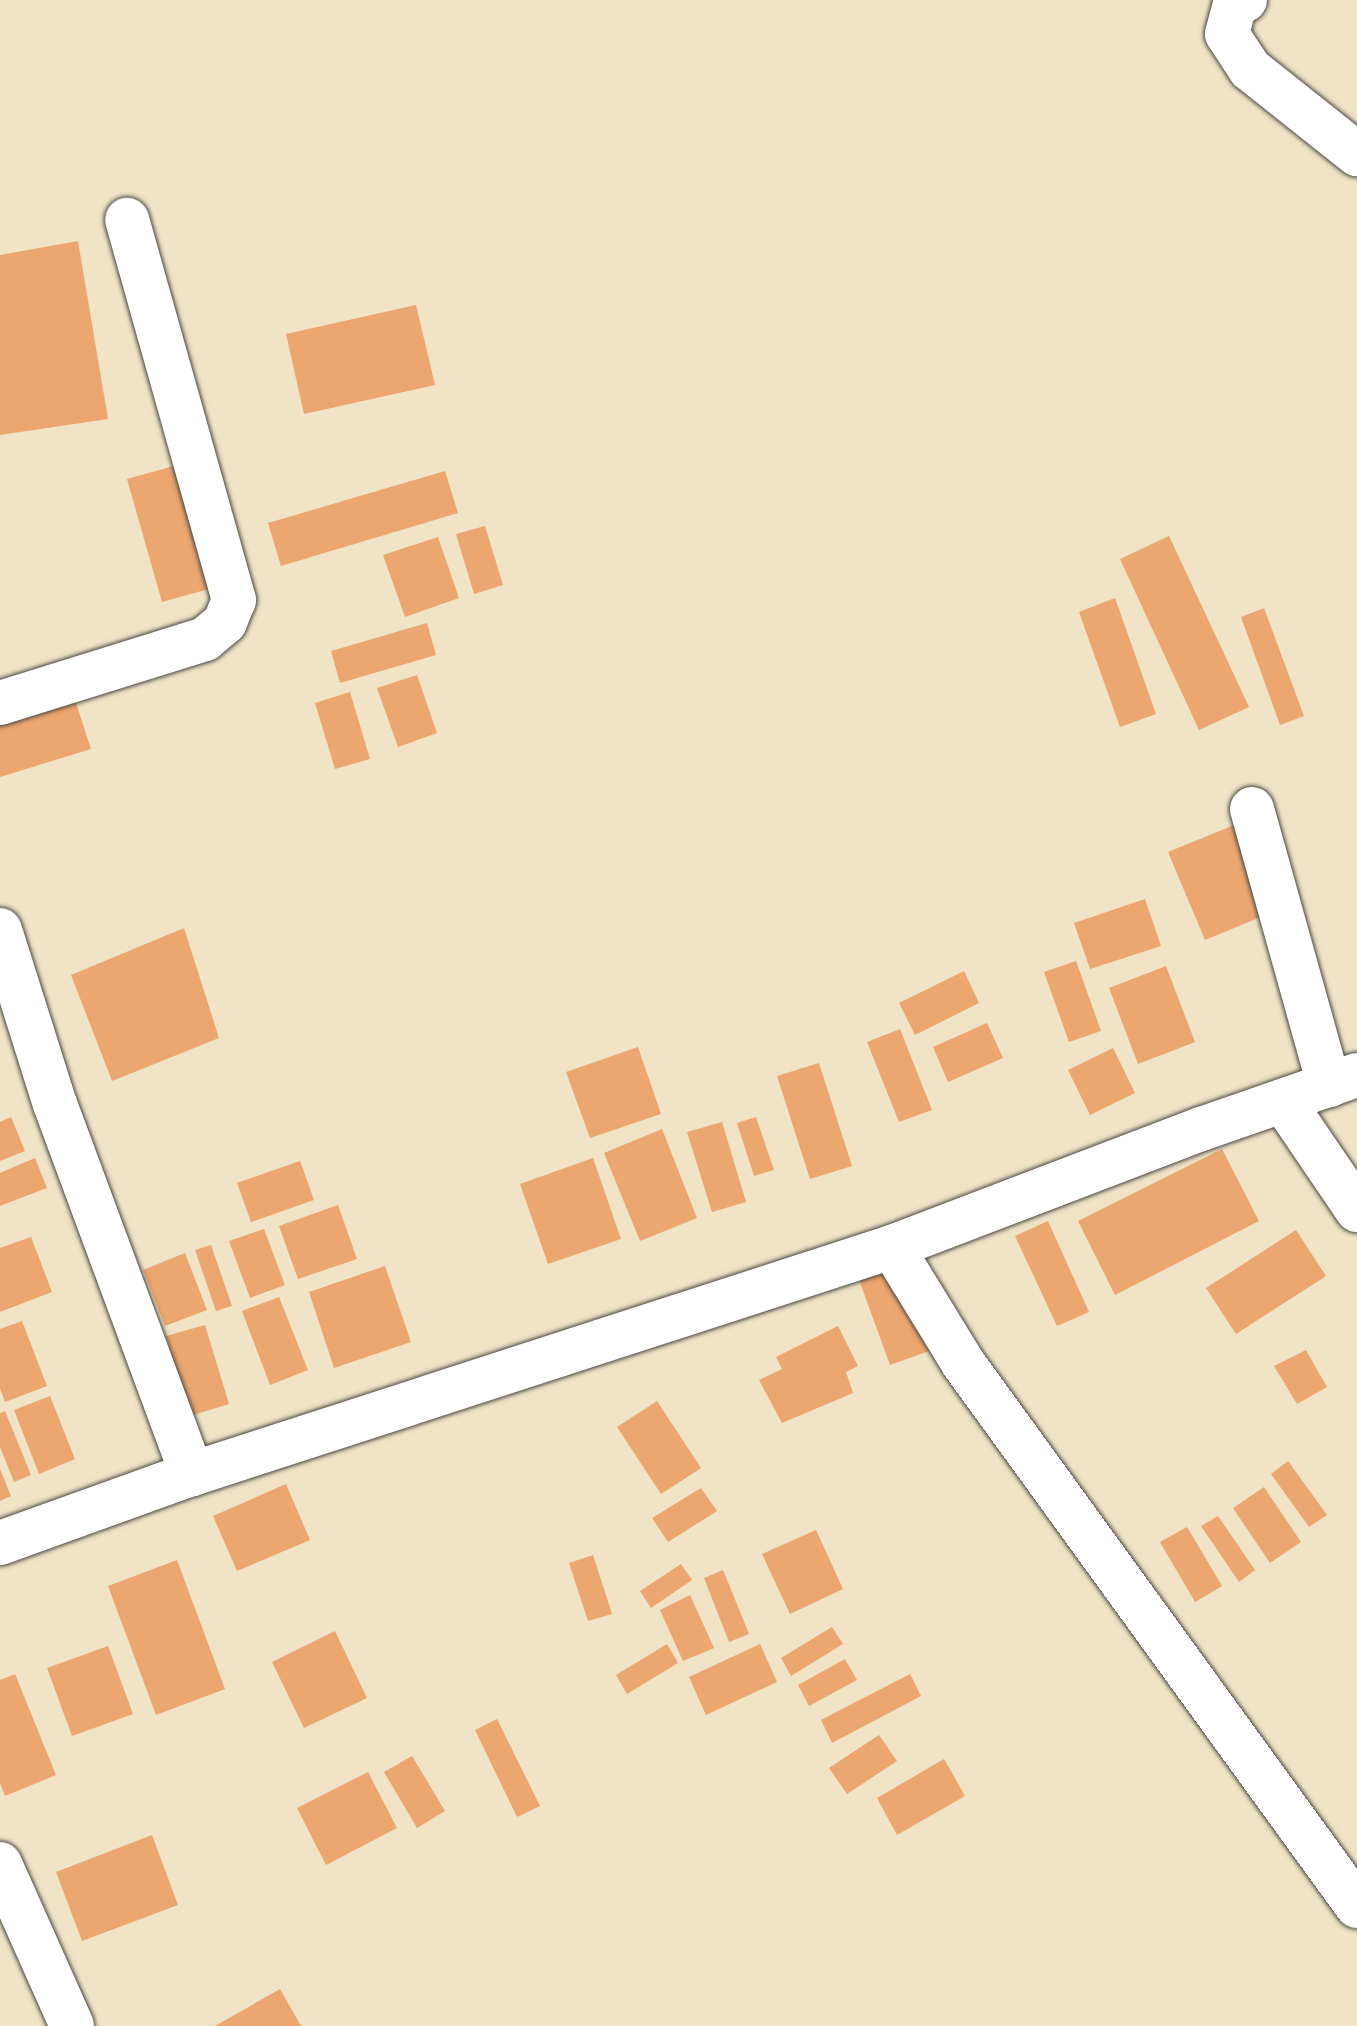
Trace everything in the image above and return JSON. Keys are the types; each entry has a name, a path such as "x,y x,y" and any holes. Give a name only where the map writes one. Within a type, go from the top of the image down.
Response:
{"street":[{"path":"1245,0 1235,4 1227,34 1250,69 1357,154"},
{"path":"0,703 205,639 225,622 234,600 127,220"},
{"path":"0,1543 192,1474 892,1247 1343,1080 1252,809"},
{"path":"0,930 55,1104 192,1474"},
{"path":"1283,1101 1357,1210"},
{"path":"892,1247 963,1363 1357,1906"},
{"path":"0,1864 72,2026"}],"building":[{"path":"78,241 108,419 0,435 0,255"},
{"path":"416,305 435,385 304,414 286,334"},
{"path":"181,464 216,587 162,602 127,479"},
{"path":"445,471 458,513 281,566 268,523"},
{"path":"485,526 503,585 474,594 456,534"},
{"path":"1169,536 1249,707 1199,730 1120,559"},
{"path":"438,537 459,598 405,617 383,555"},
{"path":"1115,598 1156,714 1120,727 1079,612"},
{"path":"1264,608 1304,716 1280,725 1241,617"},
{"path":"427,623 436,655 340,683 331,651"},
{"path":"417,675 437,733 398,747 377,688"},
{"path":"350,692 370,759 335,769 315,703"},
{"path":"74,697 91,749 0,777 0,720"},
{"path":"1244,821 1280,909 1205,940 1168,852"},
{"path":"1145,899 1161,946 1090,969 1074,923"},
{"path":"184,928 219,1038 112,1081 71,975"},
{"path":"1076,961 1101,1031 1069,1042 1044,972"},
{"path":"1166,966 1195,1042 1138,1064 1109,988"},
{"path":"964,971 979,1003 915,1035 899,1003"},
{"path":"987,1023 1003,1058 948,1082 933,1047"},
{"path":"900,1029 932,1110 899,1122 867,1042"},
{"path":"638,1047 661,1114 590,1138 566,1072"},
{"path":"1113,1048 1135,1093 1090,1115 1068,1070"},
{"path":"819,1063 852,1166 810,1179 777,1076"},
{"path":"11,1117 25,1151 0,1161 0,1122"},
{"path":"756,1117 774,1170 754,1176 737,1123"},
{"path":"722,1122 746,1202 712,1212 687,1132"},
{"path":"662,1129 697,1218 640,1241 604,1153"},
{"path":"1222,1149 1259,1221 1115,1295 1078,1221"},
{"path":"35,1158 47,1188 0,1206 0,1173"},
{"path":"593,1158 621,1239 548,1264 520,1184"},
{"path":"300,1161 314,1200 251,1222 237,1183"},
{"path":"338,1205 357,1259 298,1279 279,1226"},
{"path":"1048,1221 1089,1312 1057,1326 1015,1236"},
{"path":"264,1229 285,1285 250,1298 229,1241"},
{"path":"1296,1230 1326,1276 1236,1334 1206,1288"},
{"path":"31,1237 52,1292 0,1312 0,1248"},
{"path":"211,1245 232,1306 216,1311 195,1250"},
{"path":"185,1253 207,1310 165,1326 143,1270"},
{"path":"917,1256 949,1344 890,1365 858,1277"},
{"path":"385,1266 411,1342 334,1368 309,1292"},
{"path":"279,1297 308,1370 270,1385 242,1311"},
{"path":"22,1321 47,1386 5,1402 0,1388 0,1329"},
{"path":"205,1325 229,1404 190,1416 166,1336"},
{"path":"838,1326 858,1366 846,1372 853,1393 782,1423 759,1380 782,1369 776,1357"},
{"path":"1306,1350 1327,1387 1297,1404 1274,1366"},
{"path":"50,1396 75,1459 39,1474 14,1410"},
{"path":"657,1401 701,1468 661,1494 617,1427"},
{"path":"5,1411 31,1475 14,1482 0,1447 0,1413"},
{"path":"1288,1461 1327,1515 1309,1527 1271,1474"},
{"path":"0,1469 11,1496 0,1501"},
{"path":"286,1484 310,1540 237,1571 213,1516"},
{"path":"1264,1487 1301,1542 1270,1563 1233,1508"},
{"path":"701,1488 717,1511 668,1542 652,1518"},
{"path":"1218,1516 1255,1570 1239,1582 1201,1526"},
{"path":"1187,1527 1222,1586 1195,1602 1160,1542"},
{"path":"816,1530 843,1589 790,1614 762,1554"},
{"path":"593,1555 612,1614 588,1621 569,1563"},
{"path":"177,1560 225,1689 156,1715 108,1586"},
{"path":"681,1564 692,1580 651,1608 640,1591"},
{"path":"723,1570 749,1634 729,1642 704,1578"},
{"path":"690,1595 714,1648 683,1661 660,1610"},
{"path":"832,1627 843,1644 791,1676 781,1658"},
{"path":"335,1631 367,1698 304,1728 272,1662"},
{"path":"667,1644 678,1663 627,1694 616,1675"},
{"path":"760,1644 777,1682 706,1715 689,1677"},
{"path":"108,1646 133,1714 72,1736 47,1668"},
{"path":"845,1659 857,1680 809,1706 798,1685"},
{"path":"15,1674 56,1775 5,1796 0,1783 0,1680"},
{"path":"910,1674 921,1696 832,1743 821,1720"},
{"path":"497,1719 540,1806 517,1817 475,1730"},
{"path":"879,1735 897,1761 847,1794 829,1768"},
{"path":"412,1756 445,1811 417,1828 384,1772"},
{"path":"944,1759 965,1796 897,1835 877,1798"},
{"path":"368,1772 397,1828 326,1865 297,1808"},
{"path":"152,1835 178,1905 82,1941 56,1872"},
{"path":"280,1989 301,2026 215,2026"}]}
